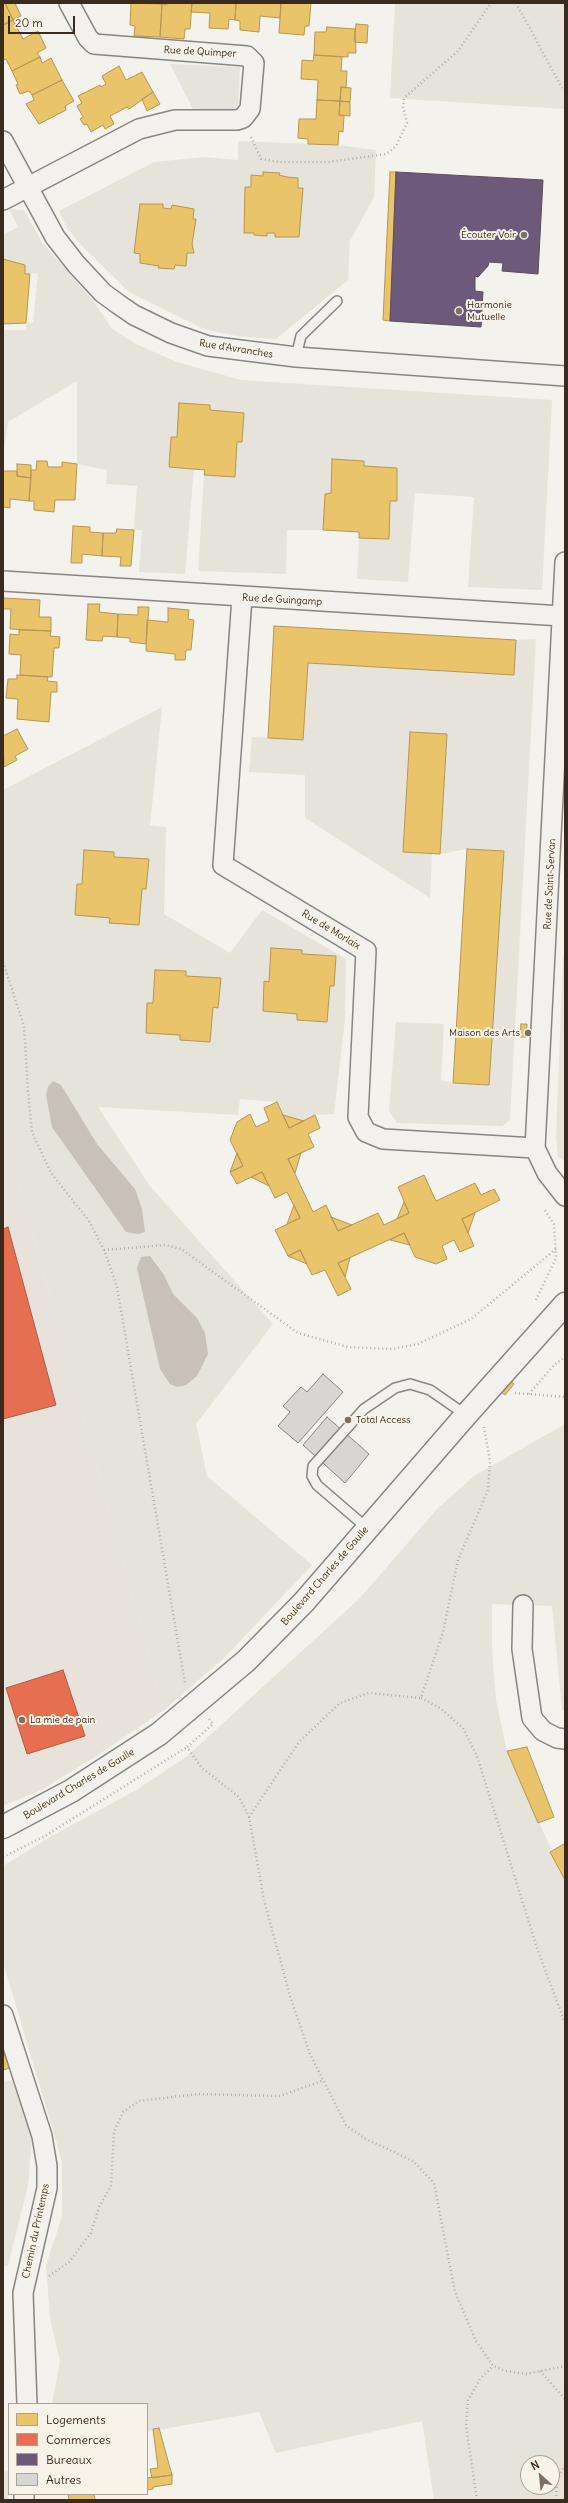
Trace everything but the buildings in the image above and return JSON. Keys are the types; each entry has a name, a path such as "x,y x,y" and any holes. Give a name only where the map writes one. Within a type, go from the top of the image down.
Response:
{"main road":[{"name":"Boulevard Charles de Gaulle","path":"3,1827 71,1791 159,1734 197,1704 246,1661 304,1602 367,1528 475,1419 565,1304"}],"street":[{"name":"Rue de Quimper","path":"69,3 88,38 94,44 247,56 254,63 250,109 243,118"},
{"path":"3,200 139,129 175,120 237,120 243,118"},
{"name":"Rue d'Avranches","path":"3,141 55,237 76,264 103,293 134,315 171,333 208,346 296,357 565,376"},
{"name":"Rue de Saint-Servan","path":"565,562 555,792 535,1148 546,1173 565,1196"},
{"name":"Rue de Guingamp","path":"3,581 562,616"},
{"name":"Rue de Morlaix","path":"242,597 223,865 366,952 358,1117 366,1132 383,1139 535,1148"},
{"path":"523,1605 522,1649 532,1718 543,1731 557,1738 565,1739"},
{"name":"Chemin du Printemps","path":"3,2015 42,2136 47,2166 47,2188 23,2292 27,2403"}],"lane":[{"path":"296,357 301,336 337,301"},
{"path":"367,1528 317,1485 312,1476 313,1466 364,1409 395,1388 410,1384 430,1390 475,1419"}],"path":[{"path":"243,118 261,159 279,162 329,162 386,154 396,146 407,123 403,107 404,98 458,51 491,3"},
{"path":"516,3 562,88"},
{"path":"3,962 24,1026 32,1132 51,1173 89,1222 104,1250 117,1287 184,1682 188,1694 213,1724 187,1747 202,1768 239,1797 249,1816 264,1900 290,1996 310,2054 346,2125 364,2138 413,2161 434,2183 455,2292 476,2341 493,2366 506,2371 526,2374 565,2366"},
{"path":"536,1301 556,1258 554,1224 543,1208"},
{"path":"104,1250 166,1245 181,1249 298,1333 348,1347 392,1349 418,1344 471,1319 556,1249"},
{"path":"529,1394 554,1365 565,1357"},
{"path":"511,1393 565,1397"},
{"path":"421,1698 443,1632 458,1560 488,1490 490,1461 475,1419"},
{"path":"249,1816 299,1742 340,1703 369,1693 421,1698 440,1708 463,1728 477,1756 536,1945 565,2023"},
{"path":"23,2292 69,2262 91,2233 99,2207 111,2186 114,2132 123,2112 139,2101 198,2094 280,2096 324,2080"},
{"path":"477,2500 466,2425 468,2400 480,2379 493,2366"},
{"path":"540,2371 565,2399"},
{"path":"556,2500 557,2481 565,2465"}],"shaded area":[{"path":"395,3 565,3 565,109 390,98"},
{"path":"170,64 240,67 238,111 193,109"},
{"path":"238,141 338,145 376,150 374,197 350,241 348,280 276,339 236,336 204,329 129,292 84,248 67,228 59,211 154,162 205,157 238,160"},
{"path":"9,209 24,210 42,242 95,303 112,329 136,344 177,362 241,380 552,400 542,590 468,587 474,497 415,493 408,582 357,579 359,538 389,539 390,501 397,501 397,468 364,466 364,461 332,459 331,493 325,494 323,530 287,530 286,574 198,571 204,475 235,477 237,442 242,442 244,413 210,410 210,405 180,404 177,437 171,437 169,467 194,469 185,574 139,572 142,530 134,530 137,486 106,484 107,470 77,464 77,381 8,422 3,459 3,330 26,330 26,323 33,322 38,273 25,274 3,259 3,235 18,227"},
{"path":"536,639 510,1120 502,1126 397,1123 389,1111 396,1022 444,1024 441,1080 453,1083 489,1085 503,851 467,849 440,854 447,734 410,732 403,852 432,854 430,898 305,818 305,775 249,772 252,737 303,739 308,663 514,675 516,640"},
{"path":"162,707 150,825 166,827 164,914 230,953 262,910 346,959 345,1019 334,1114 315,1115 304,1121 283,1115 277,1102 240,1099 238,1115 98,1107 150,1186 273,1324 196,1424 207,1476 312,1565 224,1658 164,1710 3,1126 3,790"},
{"path":"563,957 565,957 565,1161 558,1157 556,1137"},
{"path":"53,1081 61,1085 97,1144 135,1189 142,1209 145,1232 138,1234 126,1232 52,1127 46,1095 48,1087"},
{"path":"3,1126 164,1710 95,1757 41,1790 3,1806"},
{"path":"150,1256 164,1275 173,1294 197,1318 205,1333 208,1354 197,1376 186,1385 177,1387 170,1384 160,1369 137,1268 141,1257"},
{"path":"565,1424 565,1711 562,1710 552,1606 492,1604 492,1649 496,1700 507,1751 565,1880 565,2500 434,2500 422,2421 276,2453 259,2412 148,2432 148,2403 52,2403 60,2362 50,2318 46,2265 62,2217 62,2161 3,1962 3,1866 50,1837 138,1789 186,1757 360,1598 437,1509 474,1476"},
{"path":"14,2080 32,2138 28,2186 8,2266 3,2266 3,2082"},
{"path":"8,2471 8,2500 3,2500 3,2472"}],"place":[{"name":"Écouter Voir","path":"524,235"},
{"name":"Harmonie Mutuelle","path":"459,311"},
{"name":"Maison des Arts","path":"528,1033"},
{"name":"Total Access","path":"348,1420"},
{"name":"La mie de pain","path":"22,1720"}]}
